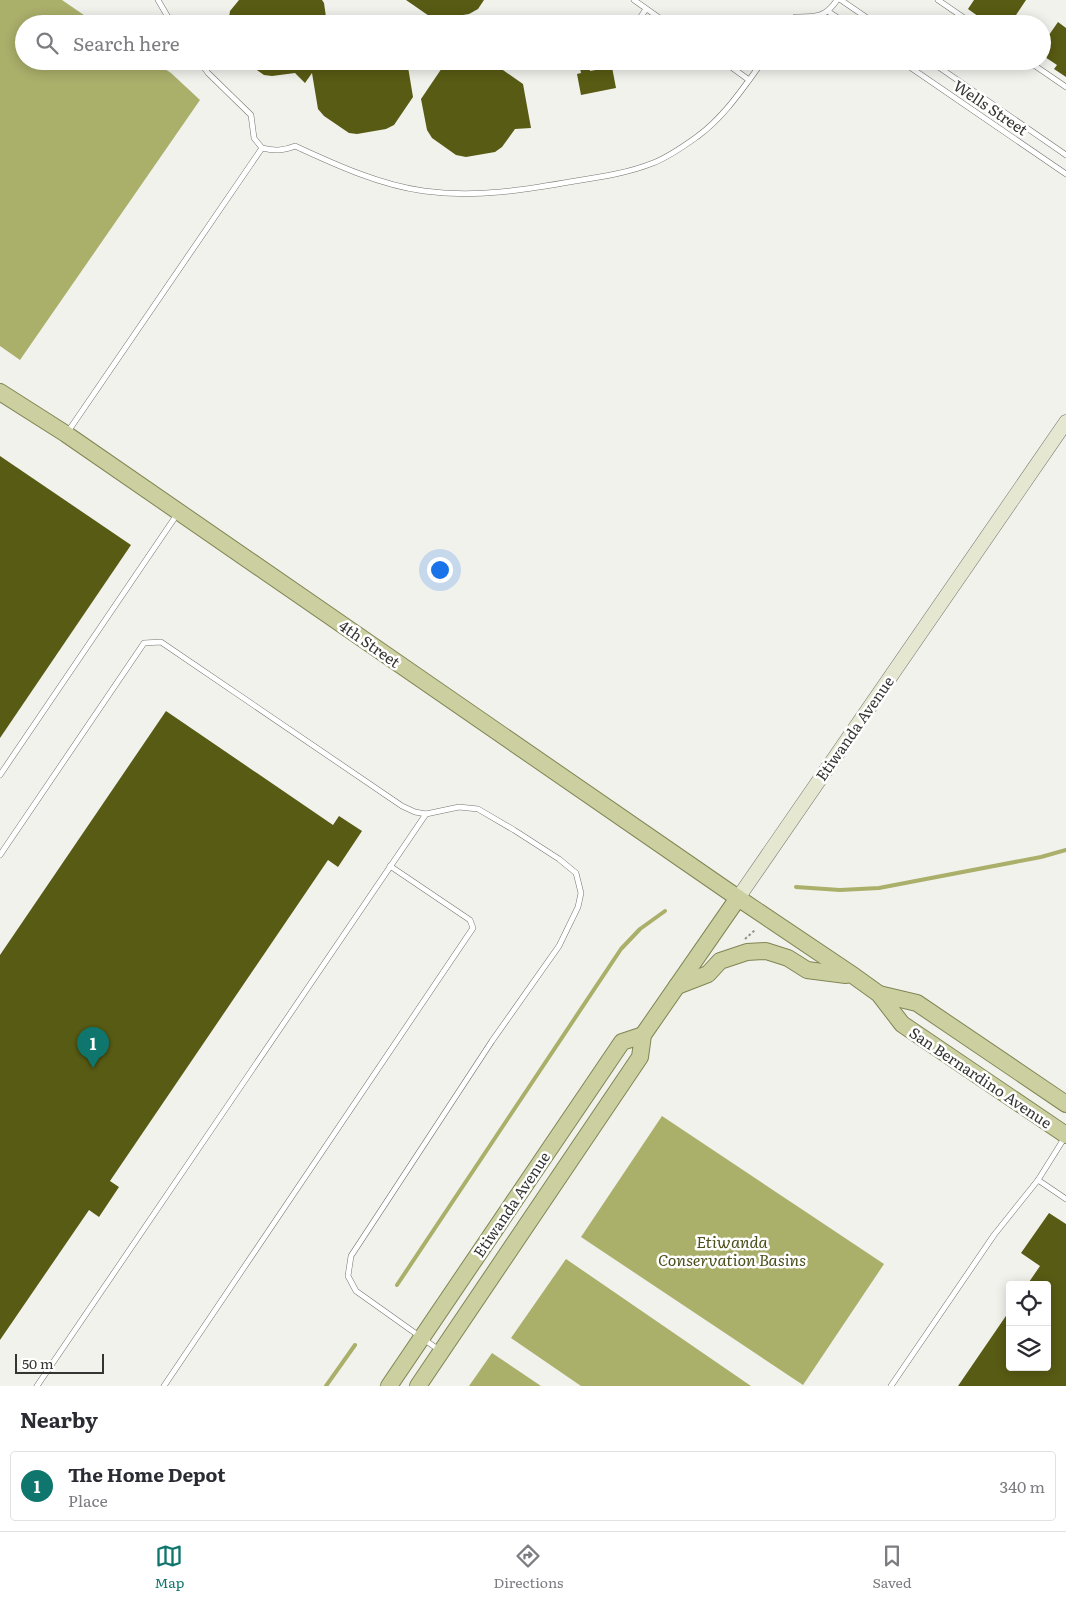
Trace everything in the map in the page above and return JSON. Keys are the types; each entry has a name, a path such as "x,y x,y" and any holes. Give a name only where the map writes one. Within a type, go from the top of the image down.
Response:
{"main road":[{"name":"4th Street","path":"0,392 66,434 738,898"},
{"name":"Etiwanda Avenue","path":"418,1386 640,1057 643,1035 1066,422"},
{"name":"San Bernardino Avenue","path":"738,898 878,994 902,1024 1066,1135"},
{"path":"677,986 708,974 720,961 747,952 766,951 788,958 807,970 854,976"},
{"name":"San Bernardino Avenue","path":"878,994 917,1003 1066,1104"},
{"name":"Etiwanda Avenue","path":"389,1386 622,1042 643,1035"}],"lane":[{"path":"158,0 167,15"},
{"path":"634,0 655,15"},
{"path":"818,15 829,12 837,0"},
{"path":"841,0 863,15"},
{"path":"938,0 960,15"},
{"path":"642,15 646,9"},
{"path":"829,12 834,15"},
{"path":"206,70 251,115 254,138 262,148 273,151 286,150 296,146 360,174 423,191 490,194 529,190 619,173 654,163 680,149 700,134 734,102 756,70"},
{"path":"735,70 749,80"},
{"name":"Wells Street","path":"914,70 1066,174"},
{"name":"Wells Street","path":"943,70 1066,155"},
{"path":"1041,70 1066,87"},
{"path":"66,434 262,148"},
{"path":"0,775 179,512"},
{"path":"0,855 144,642 161,642 402,806 414,812 426,814 459,807 478,809 559,859 576,873 581,893 578,907 559,946 486,1050 351,1256 348,1276 356,1291 441,1352"},
{"path":"37,1386 426,814"},
{"path":"164,1386 473,928 470,920 390,866"},
{"path":"891,1386 994,1235 1038,1180 1066,1135"},
{"path":"1038,1180 1066,1198"}],"path":[{"path":"745,943 745,938 754,930"}],"water":[{"path":"0,0 62,0 84,15 15,15 15,70 166,70 200,100 20,360 0,346"},
{"name":"Etiwanda Conservation Basins","path":"662,1116 884,1264 803,1385 581,1237"},
{"name":"Etiwanda Conservation Basins","path":"566,1259 751,1386 581,1386 511,1338"},
{"path":"492,1353 541,1386 469,1386"}],"building":[{"path":"239,0 322,0 326,15 229,15 230,11"},
{"path":"406,0 484,0 478,9 469,14 428,15"},
{"path":"974,0 1026,0 1016,15 976,15 968,9"},
{"path":"1058,22 1066,28 1066,77 1054,69 1057,65 1051,61 1051,32"},
{"path":"257,70 408,70 413,97 394,125 386,129 357,134 349,133 324,116 318,109 312,73 305,83 295,73 272,76 264,75"},
{"path":"441,70 503,70 523,84 531,128 515,129 502,147 495,152 466,157 456,155 432,138 427,130 421,99"},
{"path":"580,70 613,70 616,88 581,95 577,74 581,73"},
{"path":"0,456 131,545 0,738"},
{"path":"166,711 333,825 339,816 362,831 338,867 328,860 110,1181 119,1187 99,1217 89,1210 0,1340 0,955"},
{"path":"1049,1213 1066,1224 1066,1386 958,1386 1006,1316 1006,1371 1051,1371 1051,1281 1030,1281 1040,1266 1021,1253"}],"waterway":[{"path":"796,887 840,890 879,888 1041,857 1066,850"},
{"path":"397,1285 621,949 640,929 665,911"},
{"path":"326,1386 355,1345"}],"place":[{"name":"The Home Depot","path":"93,1068"}]}
